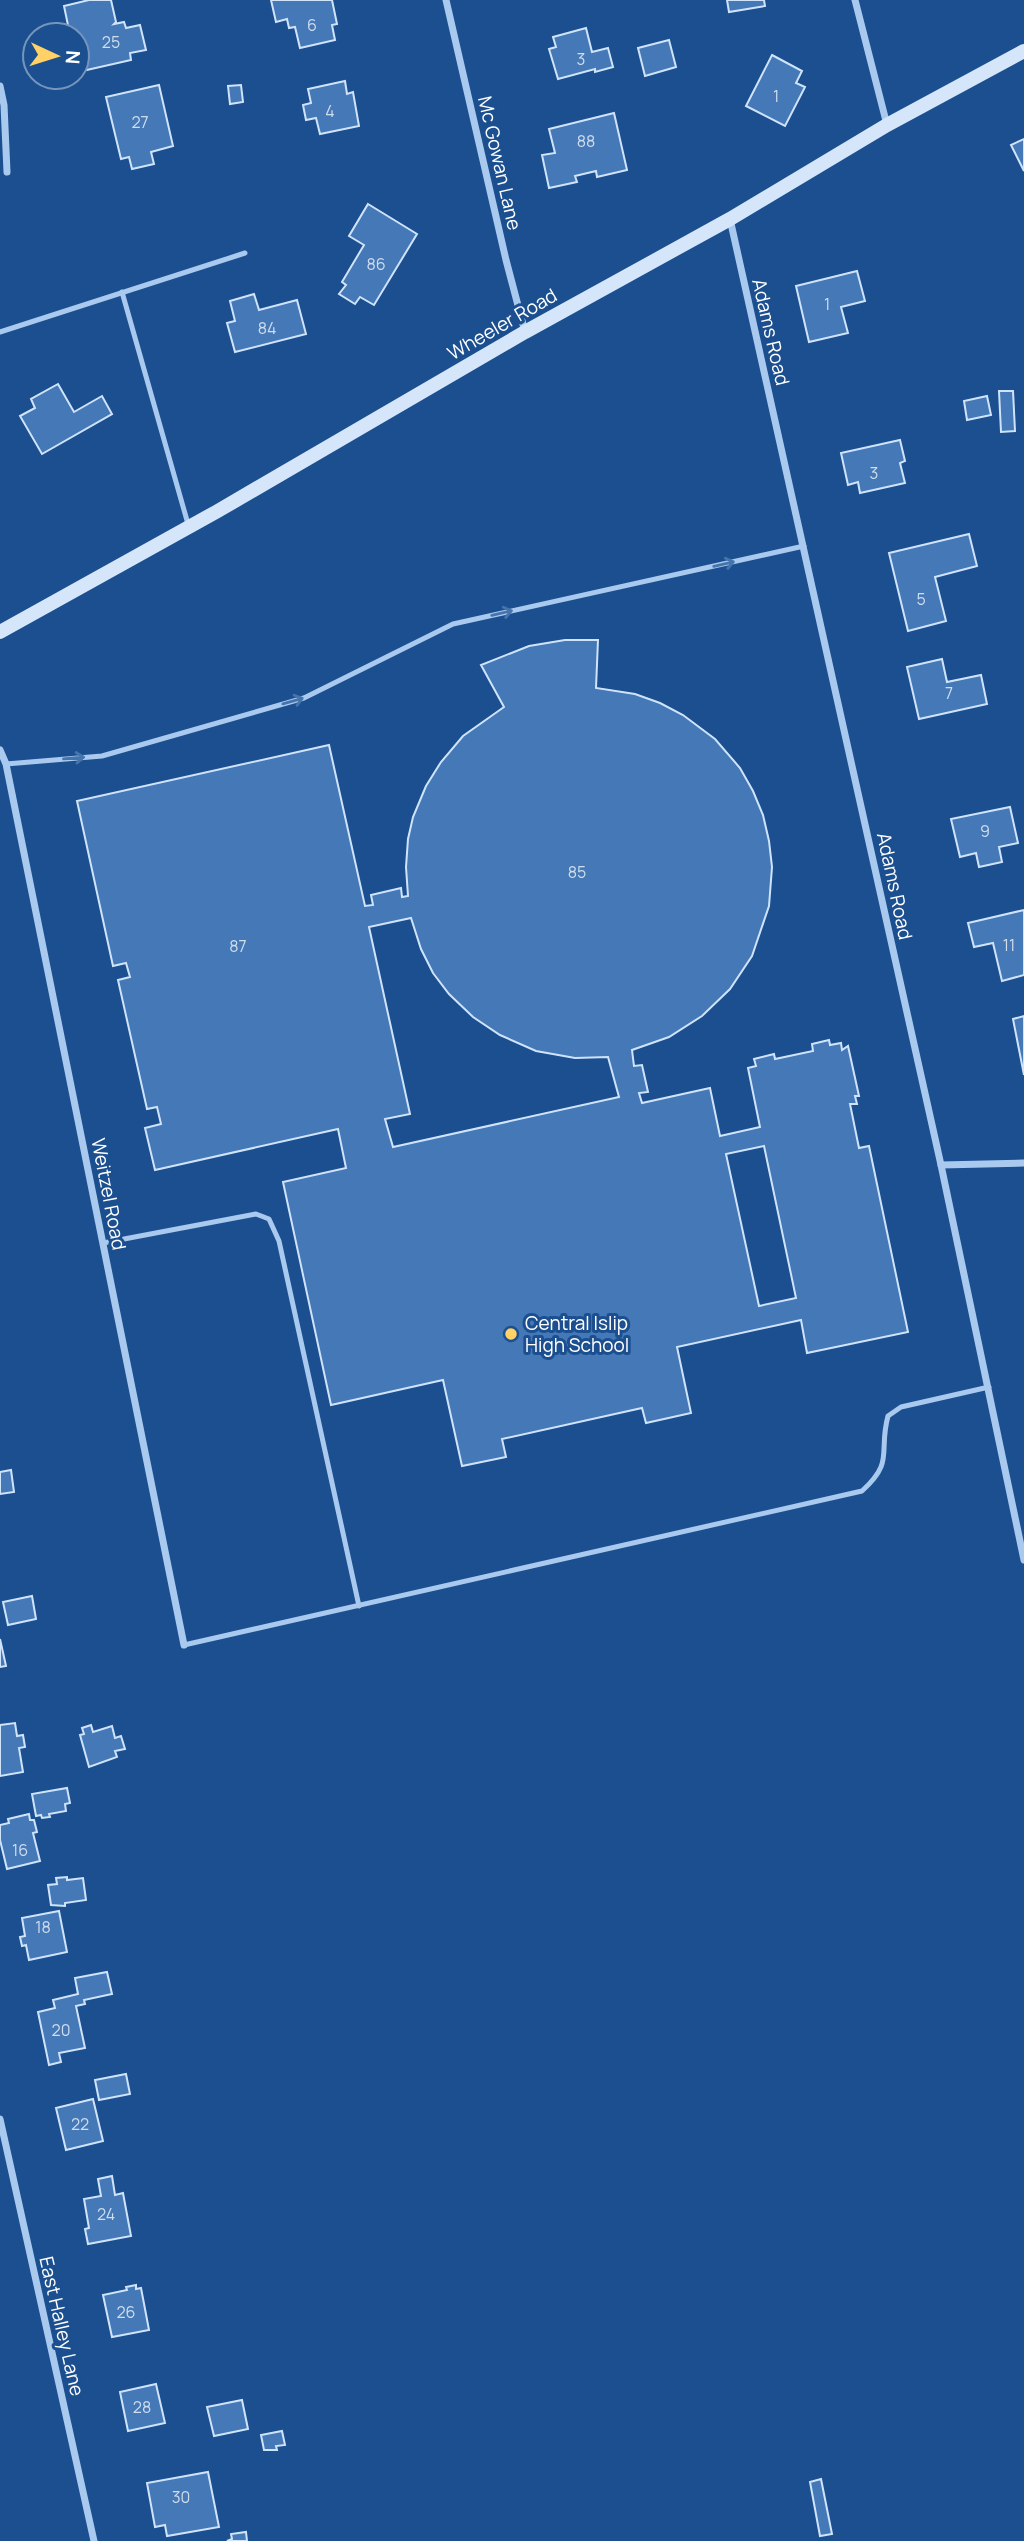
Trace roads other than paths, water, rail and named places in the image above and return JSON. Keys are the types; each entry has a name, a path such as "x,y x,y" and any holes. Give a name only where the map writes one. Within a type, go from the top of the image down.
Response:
{"main road":[{"name":"Wheeler Road","path":"0,632 188,527 525,332 730,219 887,125 1024,51"}],"street":[{"name":"Mc Gowan Lane","path":"446,0 525,332"},
{"path":"855,0 887,125"},
{"path":"0,86 4,104 7,172"},
{"name":"Adams Road","path":"730,219 941,1166 1024,1560"},
{"name":"Weitzel Road","path":"0,750 6,764 184,1646"},
{"path":"941,1166 1024,1163"},
{"name":"East Halley Lane","path":"0,2119 94,2541"}],"lane":[{"path":"0,332 245,253"},
{"path":"122,292 188,527"},
{"path":"6,764 102,756 304,698 453,624 804,547"},
{"path":"103,1244 256,1214 269,1219 279,1241 359,1606"},
{"path":"184,1646 862,1492 877,1478 885,1460 883,1436 888,1416 901,1407 989,1387"}],"place":[{"name":"Central Islip High School","path":"511,1334"}]}
